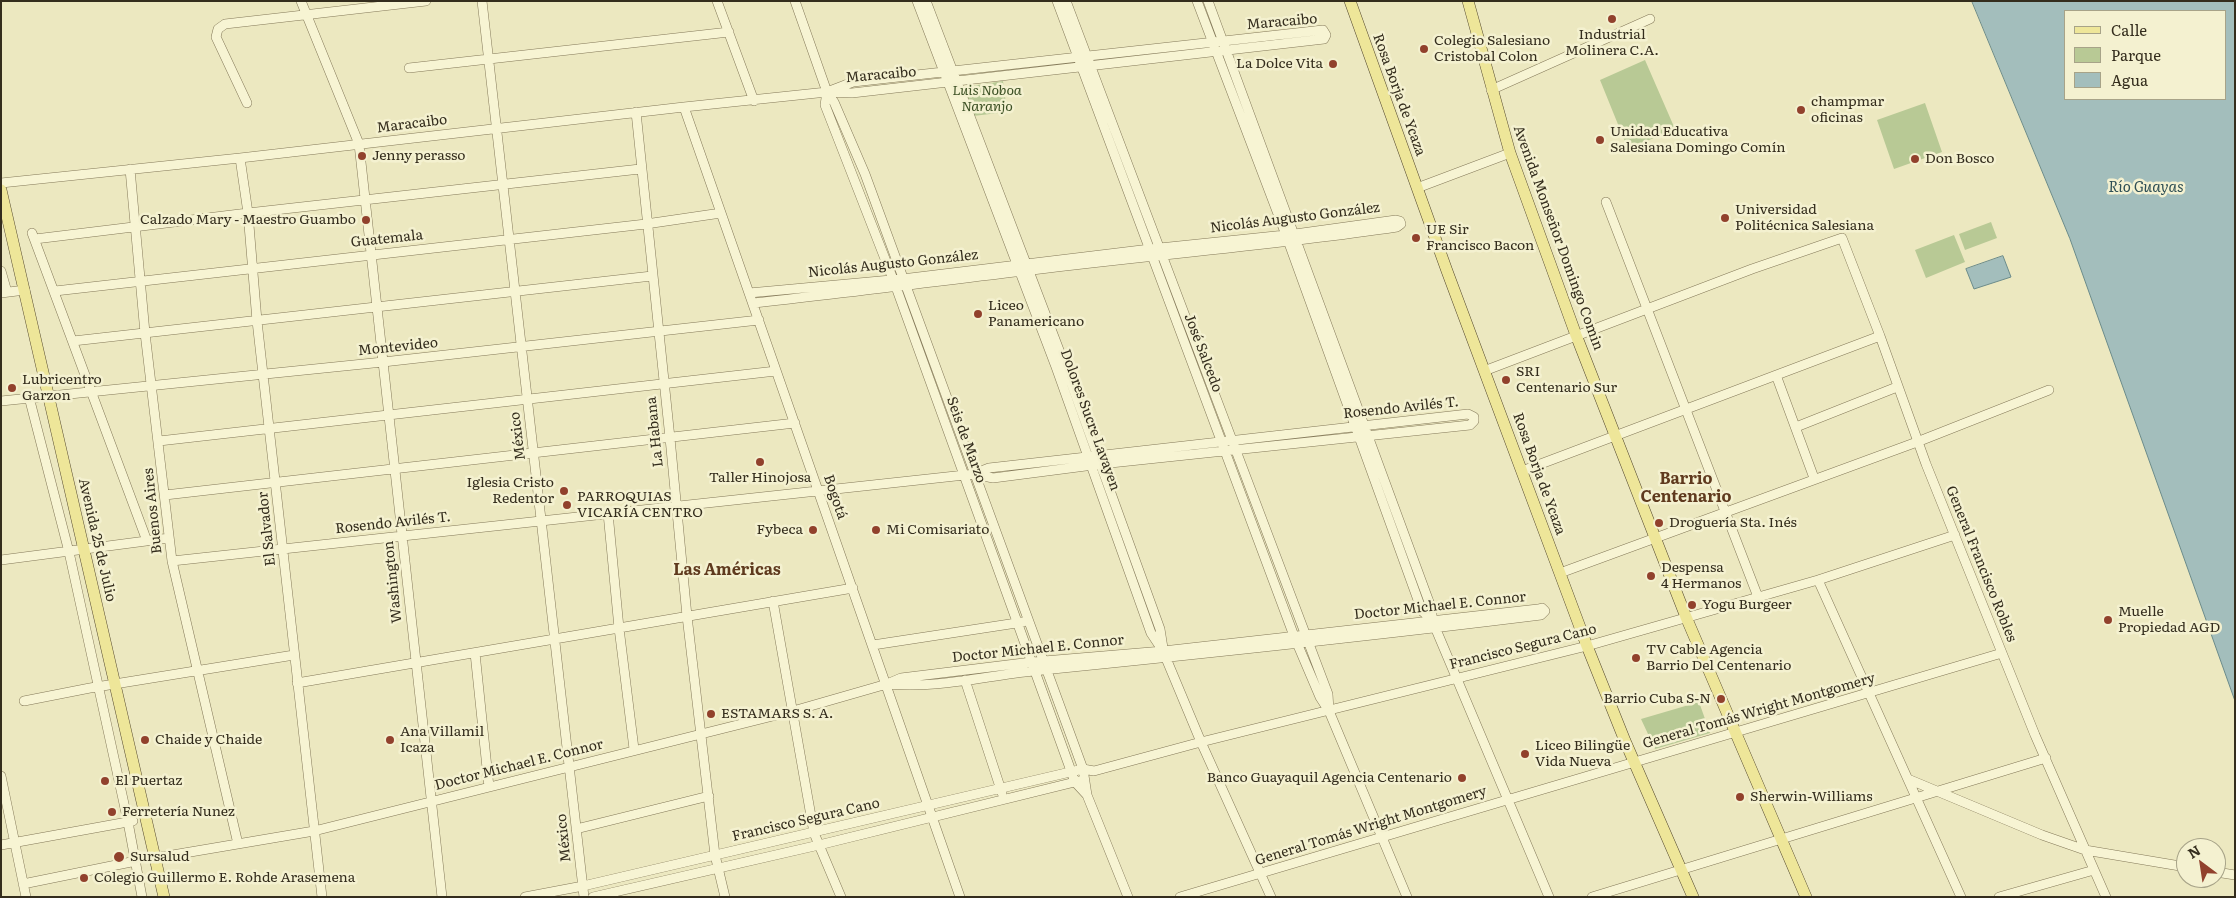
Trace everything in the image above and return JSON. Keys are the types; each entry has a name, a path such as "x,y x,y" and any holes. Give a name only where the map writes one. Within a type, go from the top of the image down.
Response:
{"main road":[{"name":"Rosa Borja de Ycaza","path":"1350,1 1484,371 1587,646 1634,762 1693,897"},
{"name":"Avenida Monseñor Domingo Comin","path":"1468,1 1491,90 1510,153 1576,335 1686,617 1806,897"},
{"name":"Avenida 25 de Julio","path":"1,190 25,290 44,396 85,550 164,897"}],"street":[{"name":"Washington","path":"301,1 305,15 359,144 442,897"},
{"path":"247,103 216,37 218,29 225,24 426,1"},
{"name":"México","path":"482,1 584,897"},
{"path":"717,1 754,101"},
{"name":"Seis de Marzo","path":"795,1 827,92 834,102 864,174 927,377 1075,782 1087,795"},
{"name":"Dolores Sucre Lavayen","path":"917,1 948,72 987,171 1060,365 1129,556 1150,632 1165,654 1201,742 1271,897"},
{"name":"Dolores Sucre Lavayen","path":"926,1 948,72"},
{"name":"José Salcedo","path":"1057,1 1083,57"},
{"name":"José Salcedo","path":"1066,1 1085,66 1157,252 1229,447 1296,640 1320,697 1329,711 1408,897"},
{"path":"1197,1 1254,139 1328,337 1365,426 1432,610 1434,624 1549,897"},
{"path":"1208,1 1225,46 1254,139"},
{"path":"1491,90 1650,19"},
{"name":"Maracaibo","path":"827,92 853,82 1083,57 1324,39 1326,35 1323,30 1225,46"},
{"path":"409,68 729,32"},
{"name":"Maracaibo","path":"1,183 240,158 636,112 827,92 852,93 952,82 1085,66 1215,47"},
{"name":"Seis de Marzo","path":"827,92 825,104 937,374 1084,774 1087,795 1128,897"},
{"name":"Bogotá","path":"684,107 960,897"},
{"name":"La Habana","path":"636,112 640,169 670,438 687,616 715,855 725,897"},
{"path":"1417,188 1510,153"},
{"name":"El Salvador","path":"240,158 248,213 257,321 322,897"},
{"name":"Buenos Aires","path":"130,169 145,333 172,561 238,844"},
{"path":"147,542 34,236 503,186 640,169"},
{"path":"855,178 864,174"},
{"path":"1606,202 1758,597"},
{"name":"Guatemala","path":"55,291 253,267 646,224 721,213"},
{"name":"Nicolás Augusto González","path":"753,303 823,296 899,283 1023,267 1397,228 1401,224 1400,221 1396,220 1292,238"},
{"name":"General Francisco Robles","path":"1647,309 1752,269 1842,238 1880,336 1917,442 2002,653 2106,897"},
{"path":"1,271 4,292 25,290"},
{"path":"73,341 652,276"},
{"name":"Nicolás Augusto González","path":"749,293 820,286 899,283"},
{"path":"820,286 823,296"},
{"path":"1484,371 1647,309"},
{"name":"Montevideo","path":"1,401 383,362 759,320"},
{"path":"1522,471 1880,336"},
{"path":"1328,337 1354,427 1422,611 1434,624"},
{"path":"159,441 776,370"},
{"path":"927,377 937,374"},
{"path":"1776,374 1814,478"},
{"path":"1796,427 1897,387"},
{"path":"1560,573 1814,478 1917,442 2049,390"},
{"path":"29,397 69,552 97,687 130,821 142,897"},
{"name":"Rosendo Avilés T.","path":"172,561 974,474 990,468 1093,456 1229,447 1368,436 1470,426 1474,421 1474,417 1468,414 1354,427 1229,447 993,478 974,474"},
{"path":"165,495 534,455 795,423"},
{"name":"José Salcedo","path":"1229,447 1272,546 1307,638 1328,694 1329,711"},
{"path":"608,513 619,628 634,749"},
{"path":"1393,531 1402,528"},
{"name":"Francisco Segura Cano","path":"592,897 820,845 1075,782 1084,774 1201,742 1587,646 1818,580 1955,535"},
{"path":"1,560 169,538"},
{"path":"1263,548 1272,546"},
{"path":"993,557 1004,554"},
{"path":"1818,580 1961,897"},
{"path":"297,684 853,588"},
{"path":"773,601 814,833 841,897"},
{"name":"Doctor Michael E. Connor","path":"155,858 314,831 570,767 634,749 793,711 887,684 901,678 1034,666 1046,671 1217,648 1434,624 1541,615 1545,611 1542,608 1434,624"},
{"path":"873,645 1028,621"},
{"path":"475,653 489,787"},
{"name":"General Tomás Wright Montgomery","path":"1180,897 2002,653"},
{"name":"Doctor Michael E. Connor","path":"887,684 902,686 965,680 1034,666 1043,661 1165,654"},
{"path":"24,701 114,684 294,655"},
{"path":"965,680 1004,798"},
{"path":"1592,897 2046,758"},
{"name":"Francisco Segura Cano","path":"525,897 583,886 814,833 1000,787 1072,772 1084,774"},
{"path":"1,776 26,897"},
{"path":"1908,779 2042,835 2086,850 2176,865"},
{"path":"576,829 708,796"},
{"path":"1,845 130,821"},
{"path":"24,884 136,861"},
{"path":"1999,897 2094,870"}],"green space":[{"path":"1645,60 1675,129 1628,149 1600,80"},
{"name":"Luis Noboa Naranjo","path":"1003,81 1007,112 973,116 965,87"},
{"path":"1925,103 1942,152 1894,169 1877,120"},
{"path":"1991,222 1997,238 1965,250 1959,234"},
{"path":"1954,235 1965,262 1926,278 1915,250"},
{"path":"1699,702 1710,733 1655,749 1641,719"}],"water":[{"name":"Río Guayas","path":"1972,1 2235,1 2235,701 2070,239"},
{"path":"2003,256 2011,277 1974,289 1966,269"}],"place":[{"name":"Industrial Molinera C.A.","path":"1612,19"},
{"name":"Colegio Salesiano Cristobal Colon","path":"1424,49"},
{"name":"La Dolce Vita","path":"1333,64"},
{"name":"champmar oficinas","path":"1801,110"},
{"name":"Unidad Educativa Salesiana Domingo Comín","path":"1600,140"},
{"name":"Jenny perasso","path":"362,156"},
{"name":"Don Bosco","path":"1915,159"},
{"name":"Universidad Politécnica Salesiana","path":"1725,218"},
{"name":"Calzado Mary - Maestro Guambo","path":"366,220"},
{"name":"UE Sir Francisco Bacon","path":"1416,238"},
{"name":"Liceo Panamericano","path":"978,314"},
{"name":"SRI Centenario Sur","path":"1506,380"},
{"name":"Lubricentro Garzon","path":"12,388"},
{"name":"Taller Hinojosa","path":"760,462"},
{"name":"Iglesia Cristo Redentor","path":"564,491"},
{"name":"PARROQUIAS VICARÍA CENTRO","path":"567,505"},
{"name":"Droguería Sta. Inés","path":"1659,523"},
{"name":"Fybeca","path":"813,530"},
{"name":"Mi Comisariato","path":"876,530"},
{"name":"Despensa 4 Hermanos","path":"1651,576"},
{"name":"Yogu Burgeer","path":"1692,605"},
{"name":"Muelle Propiedad AGD","path":"2108,620"},
{"name":"TV Cable Agencia Barrio Del Centenario","path":"1636,658"},
{"name":"Barrio Cuba S-N","path":"1721,699"},
{"name":"ESTAMARS S. A.","path":"711,714"},
{"name":"Chaide y Chaide","path":"145,740"},
{"name":"Ana Villamil Icaza","path":"390,740"},
{"name":"Liceo Bilingüe Vida Nueva","path":"1525,754"},
{"name":"Banco Guayaquil Agencia Centenario","path":"1462,778"},
{"name":"El Puertaz","path":"105,781"},
{"name":"Sherwin-Williams","path":"1740,797"},
{"name":"Ferretería Nunez","path":"112,812"},
{"name":"Sursalud","path":"119,857"},
{"name":"Colegio Guillermo E. Rohde Arasemena","path":"84,878"}],"district":[{"name":"Barrio Centenario","path":"1686,488"},
{"name":"Las Américas","path":"727,570"}]}
